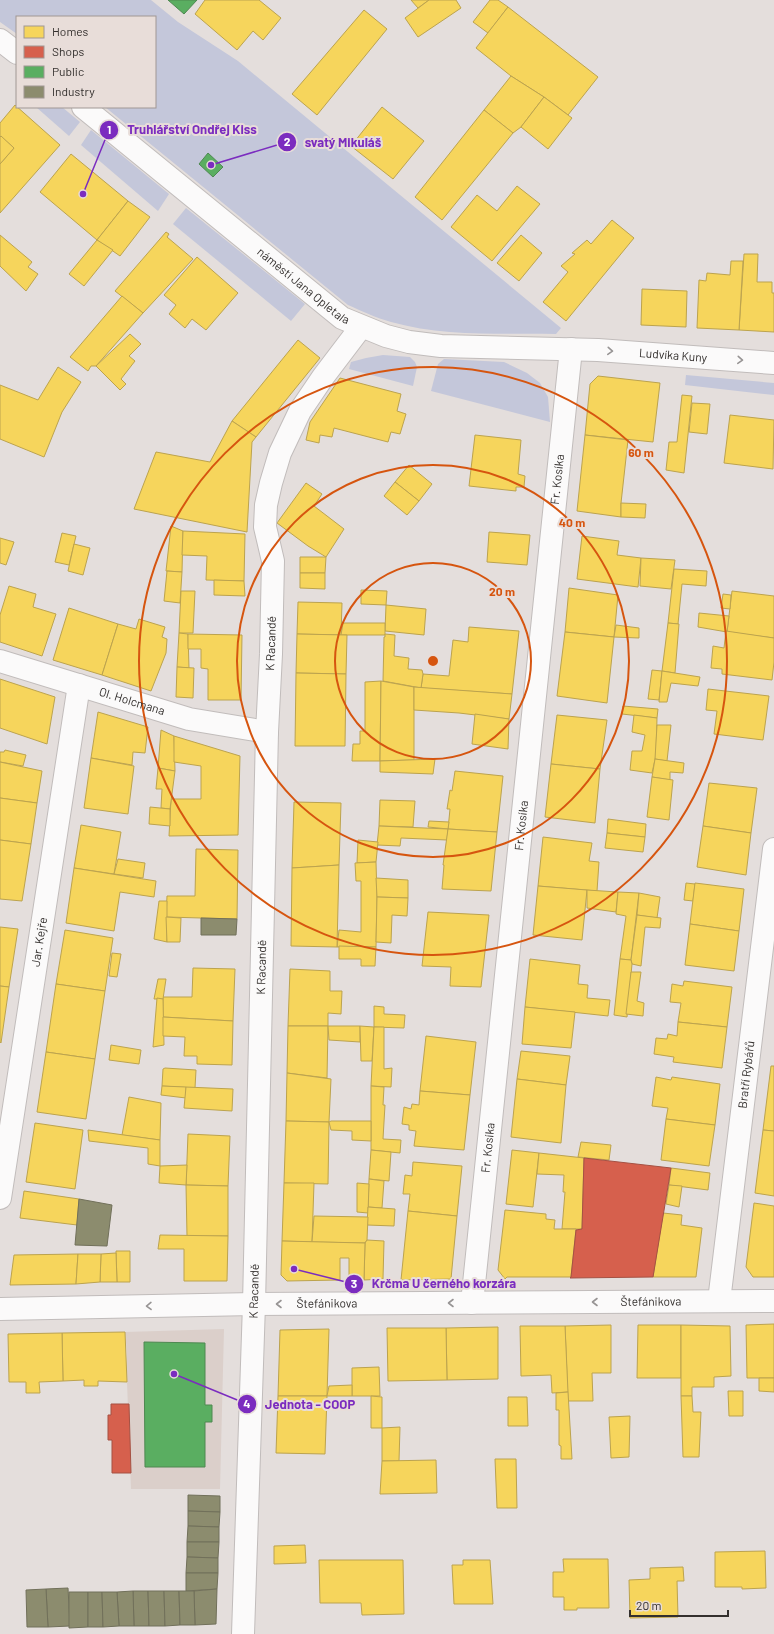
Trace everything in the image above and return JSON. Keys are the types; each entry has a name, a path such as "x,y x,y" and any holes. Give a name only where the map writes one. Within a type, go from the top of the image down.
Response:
{"street":[{"path":"0,40 16,52"},
{"name":"náměstí Jana Opletala","path":"84,108 342,318 386,336 425,345 571,349"},
{"name":"K Racandě","path":"243,1634 254,1304 267,732 271,654 273,561 265,527 266,505 270,483 280,453 300,411 361,327"},
{"name":"Ludvíka Kuny","path":"571,349 774,362"},
{"name":"Fr. Kosíka","path":"472,1303 571,349"},
{"name":"Ol. Holcmana","path":"0,660 189,719 267,732"},
{"name":"Jar. Kejře","path":"0,1198 79,685"},
{"name":"Bratří Rybářů","path":"719,1302 774,848"},
{"name":"Štefánikova","path":"0,1309 254,1304 774,1301"}],"shaded area":[{"path":"0,0 151,0 178,22 238,61 561,328 556,334 473,333 431,330 411,327 385,320 348,305 106,108 156,108 156,16 16,16 16,33 0,22"},
{"path":"37,108 63,108 80,122 69,136"},
{"path":"91,130 169,194 158,211 81,145"},
{"path":"186,208 305,304 291,321 173,224"},
{"path":"383,355 410,357 415,362 417,367 413,386 349,369 351,362"},
{"path":"444,359 504,362 527,373 540,383 548,397 550,422 431,391 438,364"},
{"path":"686,375 774,383 774,395 685,385"},
{"path":"224,1329 220,1489 131,1489 125,1332"}],"building: Homes":[{"path":"205,0 259,0 281,18 263,40 253,31 237,50 195,14"},
{"path":"411,0 429,0 418,8"},
{"path":"429,0 456,0 461,8 418,37 405,18"},
{"path":"490,0 498,0 508,7 488,33 473,22"},
{"path":"508,7 598,77 568,115 544,97 511,76 476,48"},
{"path":"364,10 387,29 317,115 292,94"},
{"path":"511,76 544,97 521,127 513,133 484,110"},
{"path":"544,97 572,118 548,149 521,127"},
{"path":"15,105 16,108 18,108 60,145 0,213 0,164 14,148 0,136 0,123"},
{"path":"382,107 424,141 393,179 351,146"},
{"path":"484,110 513,133 442,220 415,197"},
{"path":"1,136 14,148 0,164 0,137"},
{"path":"71,154 128,201 97,240 40,192"},
{"path":"517,186 540,204 492,261 451,227 477,195 497,211"},
{"path":"128,201 150,217 120,256 97,240"},
{"path":"612,220 634,238 566,321 543,302 568,272 561,266 575,254 572,253 587,240 591,244"},
{"path":"166,232 169,234 167,237 193,259 143,313 115,291"},
{"path":"0,235 32,262 28,267 38,274 26,291 0,266"},
{"path":"521,235 542,253 519,281 497,263"},
{"path":"97,240 113,250 84,286 69,274"},
{"path":"744,254 758,254 757,282 772,282 772,293 774,293 774,332 739,330"},
{"path":"197,257 238,293 206,330 192,319 185,328 169,314 176,305 164,295"},
{"path":"731,261 743,261 739,330 697,328 699,280 706,281 707,273 730,275"},
{"path":"642,289 687,291 686,327 641,325"},
{"path":"122,296 143,313 96,366 91,366 88,371 70,357"},
{"path":"130,334 141,344 129,356 135,361 121,379 126,384 120,390 96,366"},
{"path":"298,340 320,358 256,437 232,421"},
{"path":"58,367 81,382 62,412 44,457 0,439 0,385 38,400"},
{"path":"598,376 660,383 653,442 585,435 590,384"},
{"path":"340,378 401,394 397,411 406,414 400,434 391,432 388,442 334,428 332,437 320,435 319,443 306,440 310,422"},
{"path":"682,395 692,396 684,473 666,470 669,442 677,442"},
{"path":"692,403 710,404 707,434 689,432"},
{"path":"730,415 774,420 773,469 724,463"},
{"path":"232,421 256,437 252,442 247,532 134,509 156,452 210,462"},
{"path":"475,435 521,440 518,474 525,476 524,487 516,487 516,491 469,486"},
{"path":"585,435 628,440 621,503 621,517 577,511"},
{"path":"409,465 432,484 419,501 395,482"},
{"path":"395,482 419,501 407,515 384,496"},
{"path":"306,483 322,494 314,506 344,529 326,557 308,546 277,523"},
{"path":"621,503 646,504 645,518 621,517"},
{"path":"171,526 183,531 182,572 166,571"},
{"path":"183,531 245,534 244,581 206,580 207,556 182,555"},
{"path":"489,532 530,535 527,565 487,562"},
{"path":"62,533 76,536 69,565 55,562"},
{"path":"582,536 619,541 617,555 641,558 638,587 577,579"},
{"path":"0,538 14,542 6,565 0,563"},
{"path":"74,544 90,548 83,575 68,571"},
{"path":"300,557 326,557 325,573 300,573"},
{"path":"641,558 675,560 671,589 640,586"},
{"path":"674,569 707,571 706,586 682,584 678,624 668,623"},
{"path":"167,571 182,572 180,603 164,601"},
{"path":"300,573 325,573 325,589 300,588"},
{"path":"214,580 244,581 245,596 214,595"},
{"path":"9,586 36,594 33,607 56,614 42,656 0,642 0,615"},
{"path":"569,588 618,595 614,637 565,632"},
{"path":"361,590 387,591 386,605 361,604"},
{"path":"181,591 195,591 193,633 179,633"},
{"path":"732,591 774,596 774,638 727,632"},
{"path":"723,594 731,595 730,609 721,608"},
{"path":"298,602 342,603 341,635 297,634"},
{"path":"386,605 426,609 424,635 385,631"},
{"path":"69,608 118,624 102,675 53,660"},
{"path":"699,613 729,616 727,632 698,627"},
{"path":"139,619 165,627 162,637 167,639 166,653 151,691 102,675 118,624 136,629"},
{"path":"343,623 385,623 385,635 341,635"},
{"path":"668,623 679,624 675,673 662,671"},
{"path":"616,625 639,628 639,638 614,637"},
{"path":"469,627 519,631 512,694 421,688 423,674 449,676 453,640 468,642"},
{"path":"726,631 774,638 772,680 722,674 722,669 711,668 713,646 724,648"},
{"path":"565,632 614,637 607,703 557,696"},
{"path":"179,633 188,634 189,668 177,667"},
{"path":"188,634 242,635 241,700 208,700 208,669 201,668 201,649 188,649"},
{"path":"297,634 347,635 346,674 296,673"},
{"path":"385,634 395,635 394,656 409,658 408,669 422,670 423,674 421,688 383,681"},
{"path":"177,667 194,668 193,698 176,697"},
{"path":"652,670 662,671 659,700 648,699"},
{"path":"662,671 700,677 698,686 671,683 667,702 659,702"},
{"path":"296,673 346,674 345,746 295,746"},
{"path":"0,679 55,697 47,744 0,728"},
{"path":"381,681 380,761 352,761 353,744 360,744 360,731 365,731 365,682"},
{"path":"381,681 414,687 414,760 380,761"},
{"path":"414,687 512,694 509,719 459,713 414,710"},
{"path":"708,689 769,696 763,740 714,734 717,711 706,710"},
{"path":"623,706 658,709 657,718 622,714"},
{"path":"98,712 148,727 145,753 133,752 132,765 91,758"},
{"path":"475,714 509,719 508,749 472,744"},
{"path":"557,715 607,720 600,769 551,764"},
{"path":"634,715 657,718 656,755 652,773 630,770 632,751 642,751 645,735 632,732"},
{"path":"657,725 671,725 667,761 655,759"},
{"path":"161,730 174,736 175,771 158,768"},
{"path":"174,736 240,756 238,835 169,836 171,799 201,799 201,766 174,762"},
{"path":"5,750 26,755 23,766 0,762 0,752 4,752"},
{"path":"91,758 134,766 128,814 84,808"},
{"path":"435,759 433,774 380,772 380,761"},
{"path":"655,759 684,763 683,773 670,772 670,780 652,777"},
{"path":"0,762 42,771 37,803 0,798"},
{"path":"551,764 600,769 595,823 545,817"},
{"path":"158,768 175,771 170,809 161,808 162,789 156,789"},
{"path":"455,771 503,776 497,832 448,829 450,809 447,809"},
{"path":"652,777 673,780 669,820 647,817"},
{"path":"709,783 757,788 751,833 703,826"},
{"path":"0,798 37,803 31,844 0,840"},
{"path":"380,800 415,801 413,827 379,826"},
{"path":"294,802 341,803 339,865 292,868"},
{"path":"150,807 170,809 170,826 149,824"},
{"path":"608,819 646,824 645,837 607,833"},
{"path":"429,821 449,822 448,829 428,827"},
{"path":"81,825 121,832 114,874 74,868"},
{"path":"379,826 448,829 447,840 401,838 400,846 377,845"},
{"path":"703,826 751,833 746,875 697,867"},
{"path":"448,829 497,832 491,891 442,889 443,865"},
{"path":"607,833 645,837 643,852 605,848"},
{"path":"543,837 592,843 589,861 599,862 597,891 538,886"},
{"path":"0,840 31,844 22,901 0,899"},
{"path":"358,840 378,842 376,862 357,863"},
{"path":"196,849 238,850 237,919 166,917 167,896 195,896"},
{"path":"118,859 145,863 143,878 114,874"},
{"path":"376,862 376,947 337,947 339,930 361,932 361,881 356,881 355,863"},
{"path":"339,865 337,947 291,946 292,868"},
{"path":"74,868 156,881 154,897 120,892 114,931 66,923"},
{"path":"376,878 408,880 408,898 377,897"},
{"path":"686,883 695,884 693,901 684,900"},
{"path":"695,883 744,889 739,931 690,924"},
{"path":"538,886 587,890 582,940 533,935"},
{"path":"587,890 618,892 616,912 587,908"},
{"path":"618,892 639,893 631,960 620,959 626,916 616,914"},
{"path":"639,893 660,897 657,918 637,915"},
{"path":"377,897 408,898 407,916 392,915 391,943 376,942"},
{"path":"159,901 167,901 167,942 154,939"},
{"path":"428,912 489,915 481,987 450,986 451,967 422,966"},
{"path":"637,915 661,918 660,928 645,927 641,966 632,964 631,960"},
{"path":"166,917 181,918 180,942 167,942"},
{"path":"690,924 739,931 734,971 685,965"},
{"path":"0,927 18,929 9,987 0,986"},
{"path":"65,930 113,938 105,991 56,984"},
{"path":"339,946 376,947 375,966 361,966 361,959 339,959"},
{"path":"112,953 121,954 117,977 109,976"},
{"path":"530,959 580,965 578,984 588,985 587,998 610,1000 608,1016 525,1007"},
{"path":"620,959 631,960 632,964 627,1017 614,1015"},
{"path":"193,968 235,969 233,1021 163,1017 163,997 192,997"},
{"path":"290,969 330,971 330,991 342,991 341,1014 328,1013 328,1026 288,1026"},
{"path":"631,972 641,972 637,1001 644,1003 643,1016 626,1014"},
{"path":"158,979 166,979 163,999 154,999"},
{"path":"684,981 732,987 727,1027 678,1022 681,1003 670,1002 672,984 683,986"},
{"path":"56,984 105,991 95,1059 46,1052"},
{"path":"0,986 9,987 1,1043 0,1042"},
{"path":"157,998 163,999 164,1045 153,1047"},
{"path":"374,1006 384,1007 384,1014 405,1015 404,1028 374,1027"},
{"path":"525,1007 575,1012 571,1048 522,1044"},
{"path":"163,1017 233,1021 232,1065 197,1064 197,1056 184,1056 185,1037 163,1036"},
{"path":"678,1022 727,1027 722,1068 673,1062 674,1057 654,1054 656,1038 667,1039 668,1034 677,1036"},
{"path":"288,1026 328,1026 327,1078 287,1073"},
{"path":"328,1026 360,1026 360,1042 329,1040"},
{"path":"360,1026 374,1027 372,1061 361,1061"},
{"path":"374,1027 384,1027 384,1069 392,1068 391,1087 371,1086"},
{"path":"426,1036 476,1042 470,1095 420,1091"},
{"path":"111,1045 141,1050 139,1064 109,1060"},
{"path":"521,1051 570,1056 566,1085 517,1079"},
{"path":"46,1052 95,1059 86,1119 37,1112"},
{"path":"771,1066 774,1066 774,1131 763,1130"},
{"path":"163,1069 196,1070 195,1088 162,1086"},
{"path":"287,1073 331,1079 329,1122 286,1121"},
{"path":"656,1077 671,1080 672,1077 720,1084 715,1125 666,1119 668,1108 652,1106"},
{"path":"517,1079 566,1085 561,1143 511,1137"},
{"path":"162,1086 186,1087 186,1098 161,1095"},
{"path":"371,1086 384,1087 383,1105 385,1105 383,1139 401,1140 400,1153 371,1150"},
{"path":"186,1087 233,1089 232,1111 184,1108"},
{"path":"420,1091 470,1095 464,1150 414,1146 416,1131 409,1130 409,1125 402,1124 404,1107 411,1109 412,1104 419,1105"},
{"path":"129,1097 161,1103 160,1140 122,1135"},
{"path":"666,1119 715,1125 709,1166 661,1160"},
{"path":"286,1121 329,1122 328,1184 284,1183"},
{"path":"371,1121 371,1141 352,1140 352,1131 331,1130 329,1122"},
{"path":"35,1123 83,1130 75,1189 26,1182"},
{"path":"88,1130 160,1140 160,1166 148,1164 148,1148 89,1141"},
{"path":"763,1130 774,1131 774,1196 755,1193"},
{"path":"188,1134 230,1136 228,1186 186,1185"},
{"path":"581,1142 611,1145 609,1160 578,1157"},
{"path":"371,1150 391,1152 389,1181 369,1179"},
{"path":"512,1150 539,1153 533,1207 506,1204"},
{"path":"539,1153 584,1158 582,1229 562,1229 565,1192 563,1192 564,1175 537,1174"},
{"path":"413,1162 462,1166 457,1216 408,1211 410,1194 403,1194 405,1175 412,1176"},
{"path":"187,1165 186,1185 159,1183 160,1166"},
{"path":"671,1168 710,1173 708,1190 669,1185"},
{"path":"369,1179 384,1181 382,1208 368,1207"},
{"path":"284,1183 314,1183 312,1242 282,1241"},
{"path":"357,1183 369,1184 368,1213 357,1212"},
{"path":"186,1185 228,1186 228,1236 187,1236"},
{"path":"669,1185 682,1186 679,1207 666,1204"},
{"path":"24,1191 79,1199 77,1225 20,1218"},
{"path":"754,1203 774,1206 774,1277 753,1277 746,1267"},
{"path":"368,1207 395,1209 394,1226 367,1225"},
{"path":"505,1210 546,1214 546,1219 555,1220 554,1229 576,1229 571,1277 507,1277 505,1279 498,1270"},
{"path":"408,1211 457,1216 451,1279 401,1280"},
{"path":"663,1213 682,1215 681,1225 702,1228 696,1277 653,1277"},
{"path":"314,1216 368,1217 367,1240 365,1243 312,1242"},
{"path":"160,1235 228,1236 227,1281 184,1281 184,1249 158,1249"},
{"path":"367,1240 384,1241 383,1279 364,1280 365,1243"},
{"path":"282,1241 365,1243 364,1280 349,1280 349,1258 340,1258 340,1280 287,1281 281,1275"},
{"path":"116,1251 130,1251 130,1282 117,1282"},
{"path":"116,1253 117,1282 100,1282 101,1254"},
{"path":"78,1254 76,1284 10,1285 14,1255"},
{"path":"78,1254 101,1254 100,1282 76,1284"},
{"path":"774,1324 774,1378 747,1378 746,1325"},
{"path":"611,1325 611,1373 592,1373 593,1401 568,1401 565,1326"},
{"path":"638,1325 681,1325 681,1378 637,1378"},
{"path":"681,1325 730,1326 731,1376 714,1377 714,1387 692,1387 692,1396 681,1396"},
{"path":"520,1326 565,1326 568,1392 552,1393 551,1375 521,1376"},
{"path":"498,1327 498,1379 447,1380 446,1328"},
{"path":"387,1328 446,1328 447,1380 388,1381"},
{"path":"329,1329 327,1396 278,1396 280,1330"},
{"path":"125,1332 127,1382 98,1381 98,1386 84,1386 84,1380 63,1381 62,1333"},
{"path":"62,1333 63,1381 39,1382 40,1393 26,1393 26,1382 9,1382 8,1334"},
{"path":"379,1367 380,1396 352,1396 352,1368"},
{"path":"759,1378 774,1378 774,1392 759,1391"},
{"path":"352,1385 352,1396 327,1396 329,1386"},
{"path":"728,1391 743,1391 743,1416 729,1416"},
{"path":"568,1392 572,1459 561,1459 561,1446 559,1445 559,1410 556,1410 556,1393"},
{"path":"278,1396 327,1396 325,1454 276,1453"},
{"path":"371,1396 382,1397 382,1428 371,1428"},
{"path":"681,1396 692,1396 693,1412 701,1412 699,1457 683,1457"},
{"path":"508,1397 527,1397 528,1426 508,1426"},
{"path":"630,1416 629,1457 611,1458 609,1417"},
{"path":"400,1427 399,1461 382,1461 382,1428"},
{"path":"495,1459 516,1459 517,1508 497,1508"},
{"path":"436,1460 437,1493 380,1494 382,1461"},
{"path":"305,1545 306,1563 274,1564 274,1546"},
{"path":"765,1551 766,1588 742,1589 742,1587 715,1587 715,1552"},
{"path":"563,1559 608,1559 609,1608 577,1608 577,1610 564,1610 564,1597 553,1597 553,1572 564,1572"},
{"path":"319,1560 403,1560 404,1614 362,1615 361,1603 320,1603"},
{"path":"463,1560 490,1560 493,1604 454,1604 452,1565 463,1565"},
{"path":"683,1567 684,1581 677,1581 678,1617 630,1618 629,1580 650,1579 650,1568"}],"building: Shops":[{"path":"584,1158 671,1168 653,1277 570,1278 576,1230 582,1229"},
{"path":"111,1404 129,1404 131,1473 112,1473 112,1440 108,1440 108,1415 111,1415"}],"building: Public":[{"path":"168,0 197,0 184,14"},
{"path":"208,153 223,167 213,177 199,164"},
{"path":"144,1342 205,1343 205,1405 212,1405 212,1422 205,1422 205,1467 145,1467"}],"building: Industry":[{"path":"201,918 237,919 236,935 201,935"},
{"path":"79,1199 112,1205 107,1246 75,1245"},
{"path":"188,1495 220,1496 220,1512 188,1511"},
{"path":"188,1511 220,1512 219,1527 188,1526"},
{"path":"188,1526 219,1527 219,1542 187,1542"},
{"path":"187,1542 219,1542 218,1558 187,1557"},
{"path":"187,1557 218,1558 218,1573 186,1573"},
{"path":"186,1573 218,1573 217,1589 186,1591"},
{"path":"68,1588 70,1626 48,1627 46,1589"},
{"path":"46,1589 48,1627 27,1627 26,1590"},
{"path":"217,1589 216,1624 195,1625 194,1591"},
{"path":"133,1591 148,1591 149,1626 134,1626"},
{"path":"133,1591 134,1626 119,1626 117,1592"},
{"path":"148,1591 164,1591 165,1626 149,1626"},
{"path":"164,1591 179,1591 180,1625 165,1626"},
{"path":"179,1591 194,1591 195,1625 180,1625"},
{"path":"69,1592 88,1592 88,1627 69,1628"},
{"path":"88,1592 102,1592 103,1627 88,1627"},
{"path":"102,1592 117,1592 119,1626 103,1627"}],"place":[{"name":"svatý Mikuláš","path":"211,165"},
{"name":"Truhlářství Ondřej Kiss","path":"83,194"},
{"name":"Krčma U černého korzára","path":"294,1269"},
{"name":"Jednota - COOP","path":"174,1374"}]}
